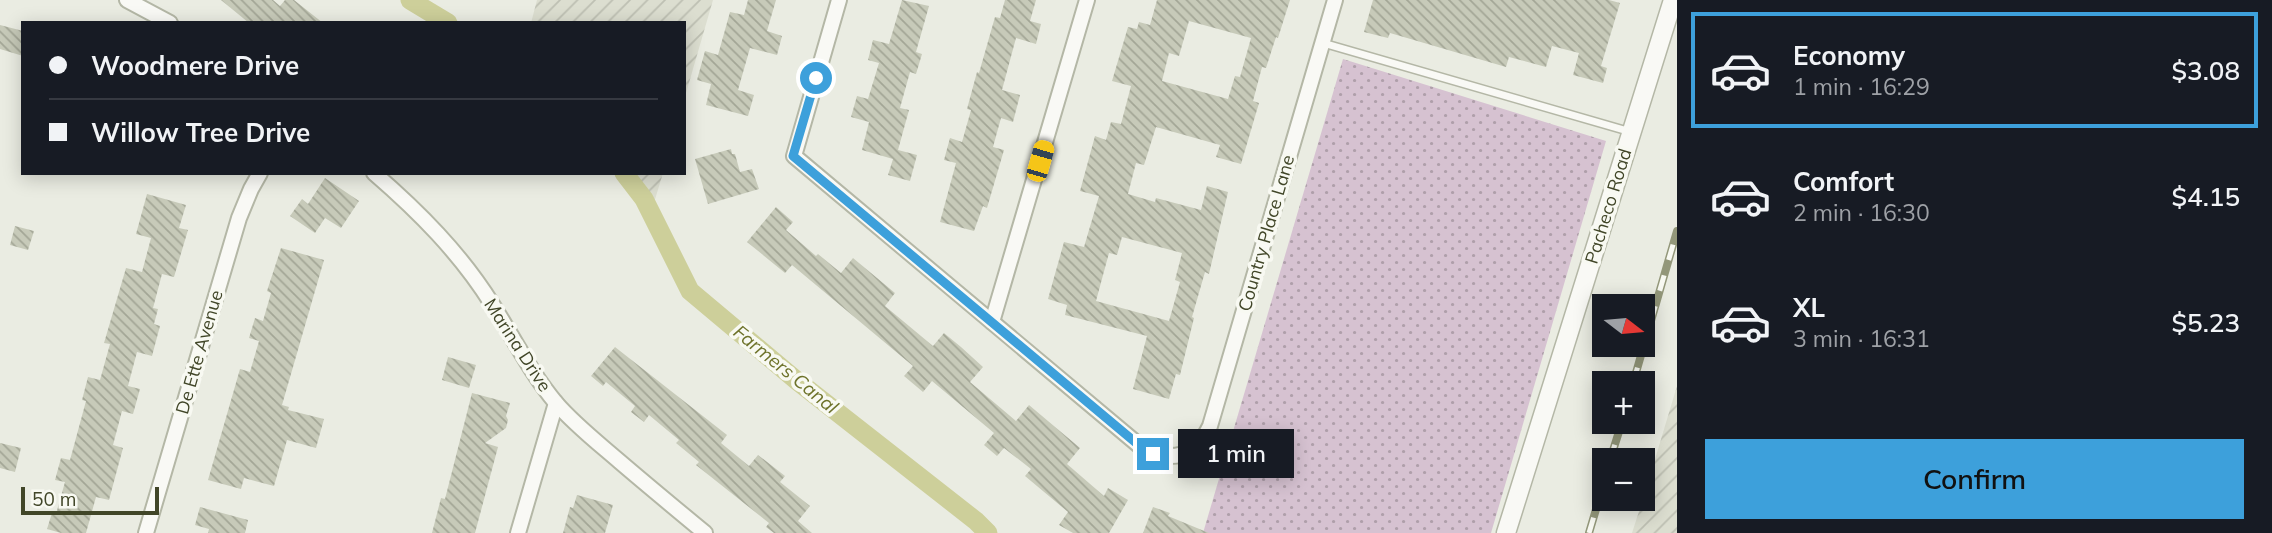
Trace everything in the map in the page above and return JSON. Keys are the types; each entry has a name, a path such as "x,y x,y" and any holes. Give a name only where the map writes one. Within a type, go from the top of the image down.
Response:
{"street":[{"path":"127,0 166,21"},
{"path":"839,0 793,156 992,323 1087,0"},
{"name":"Country Place Lane","path":"992,323 1141,447 1153,454 1168,457 1181,455 1204,439 1335,0"},
{"name":"Pacheco Road","path":"1506,533 1673,0"},
{"name":"De Ette Avenue","path":"146,533 239,218 259,175"},
{"name":"Marina Drive","path":"375,175 423,218 467,268 492,304 530,369 556,403 580,429 705,533"},
{"path":"518,533 556,403"}],"lane":[{"path":"1322,43 1632,132"}],"shaded area":[{"path":"537,0 713,0 686,93 686,21 532,21"},
{"path":"1343,59 1606,141 1491,533 1203,533"},
{"path":"622,175 662,175 650,216"},
{"path":"1677,386 1677,533 1632,533 1639,511 1655,511 1655,459"}],"building":[{"path":"221,0 273,0 280,6 285,0 294,0 320,21 247,21"},
{"path":"748,0 776,0 767,31 782,36 777,55 750,48 738,90 754,95 748,116 706,105 711,84 697,80 705,51 718,55 730,12 744,15"},
{"path":"902,0 929,6 916,52 922,54 916,74 910,72 900,108 909,110 898,150 917,155 910,181 888,175 893,159 862,150 869,122 851,117 857,96 868,99 879,63 868,60 873,40 889,44"},
{"path":"1005,0 1036,0 1030,21 1041,24 1036,44 1016,38 1002,90 1020,95 1013,122 1001,118 993,147 1004,150 987,208 983,206 974,231 940,222 956,163 944,160 950,138 962,142 977,72 979,73 995,17 1000,18"},
{"path":"1157,0 1290,0 1266,68 1262,67 1253,101 1259,103 1241,164 1216,157 1220,145 1156,127 1144,165 1136,163 1128,194 1201,210 1207,186 1228,192 1209,274 1205,272 1180,375 1176,374 1169,399 1133,389 1147,336 1065,315 1067,305 1048,299 1064,242 1084,247 1099,196 1080,191 1095,136 1106,140 1111,122 1121,124 1131,86 1112,81 1128,27 1137,29 1139,22 1150,25","holes":["1189,21 1251,38 1240,77 1235,76 1228,99 1162,81 1169,53 1179,56","1122,237 1182,253 1175,280 1180,282 1169,321 1096,301 1109,253 1117,255"]},
{"path":"1373,0 1609,0 1620,3 1601,66 1607,68 1603,83 1573,75 1579,53 1552,46 1546,67 1509,57 1506,67 1390,33 1388,38 1364,32"},
{"path":"0,25 21,30 21,55 0,49"},
{"path":"731,149 740,172 752,169 759,189 708,204 695,159"},
{"path":"325,178 359,201 341,228 325,218 315,233 290,216 302,199 308,204"},
{"path":"147,194 186,205 179,228 188,230 174,277 162,274 153,308 158,309 154,324 160,326 152,356 137,352 128,386 140,389 133,414 122,411 113,445 123,448 109,500 96,497 86,533 61,533 47,529 52,513 56,514 65,482 55,480 61,458 70,460 86,401 82,400 88,377 100,380 110,344 104,343 126,268 142,272 151,238 136,234"},
{"path":"776,207 793,222 786,230 816,256 818,254 841,273 853,258 895,293 885,306 933,346 944,333 961,347 983,367 970,382 1016,421 1029,405 1080,448 1067,464 1104,496 1108,488 1128,500 1109,533 1073,533 1059,525 1068,512 1025,476 1031,469 1004,448 997,456 984,445 994,433 932,381 923,392 904,376 913,366 792,265 785,273 747,242"},
{"path":"15,226 34,231 28,250 10,245"},
{"path":"281,248 324,260 282,405 289,407 288,410 324,419 316,448 287,440 274,486 244,478 241,489 208,480 240,369 250,372 259,341 249,338 255,318 263,321 271,293 267,291"},
{"path":"615,347 727,435 721,443 749,466 758,455 785,476 780,482 810,506 798,521 812,533 774,533 766,527 769,523 696,465 699,462 676,443 679,440 649,415 644,422 631,412 635,406 606,382 603,386 591,376"},
{"path":"448,357 476,365 469,388 442,380"},
{"path":"472,393 510,403 506,428 485,443 498,447 475,533 432,533 441,498 445,499"},
{"path":"0,443 21,448 15,472 0,468"},
{"path":"577,495 613,505 605,533 563,533 570,507 573,508"},
{"path":"200,507 248,520 245,533 208,533 209,529 195,525"},
{"path":"1153,507 1170,513 1168,516 1209,533 1143,533"}],"waterway":[{"name":"Farmers Canal","path":"410,0 445,21"},
{"name":"Farmers Canal","path":"626,175 644,199 690,291 796,380 988,533"}],"railway":[{"path":"1636,371 1677,231"},
{"path":"1614,448 1618,434"},
{"path":"1589,533 1596,511"}],"route":[{"path":"816,78 793,156 1141,447 1153,454"}]}
